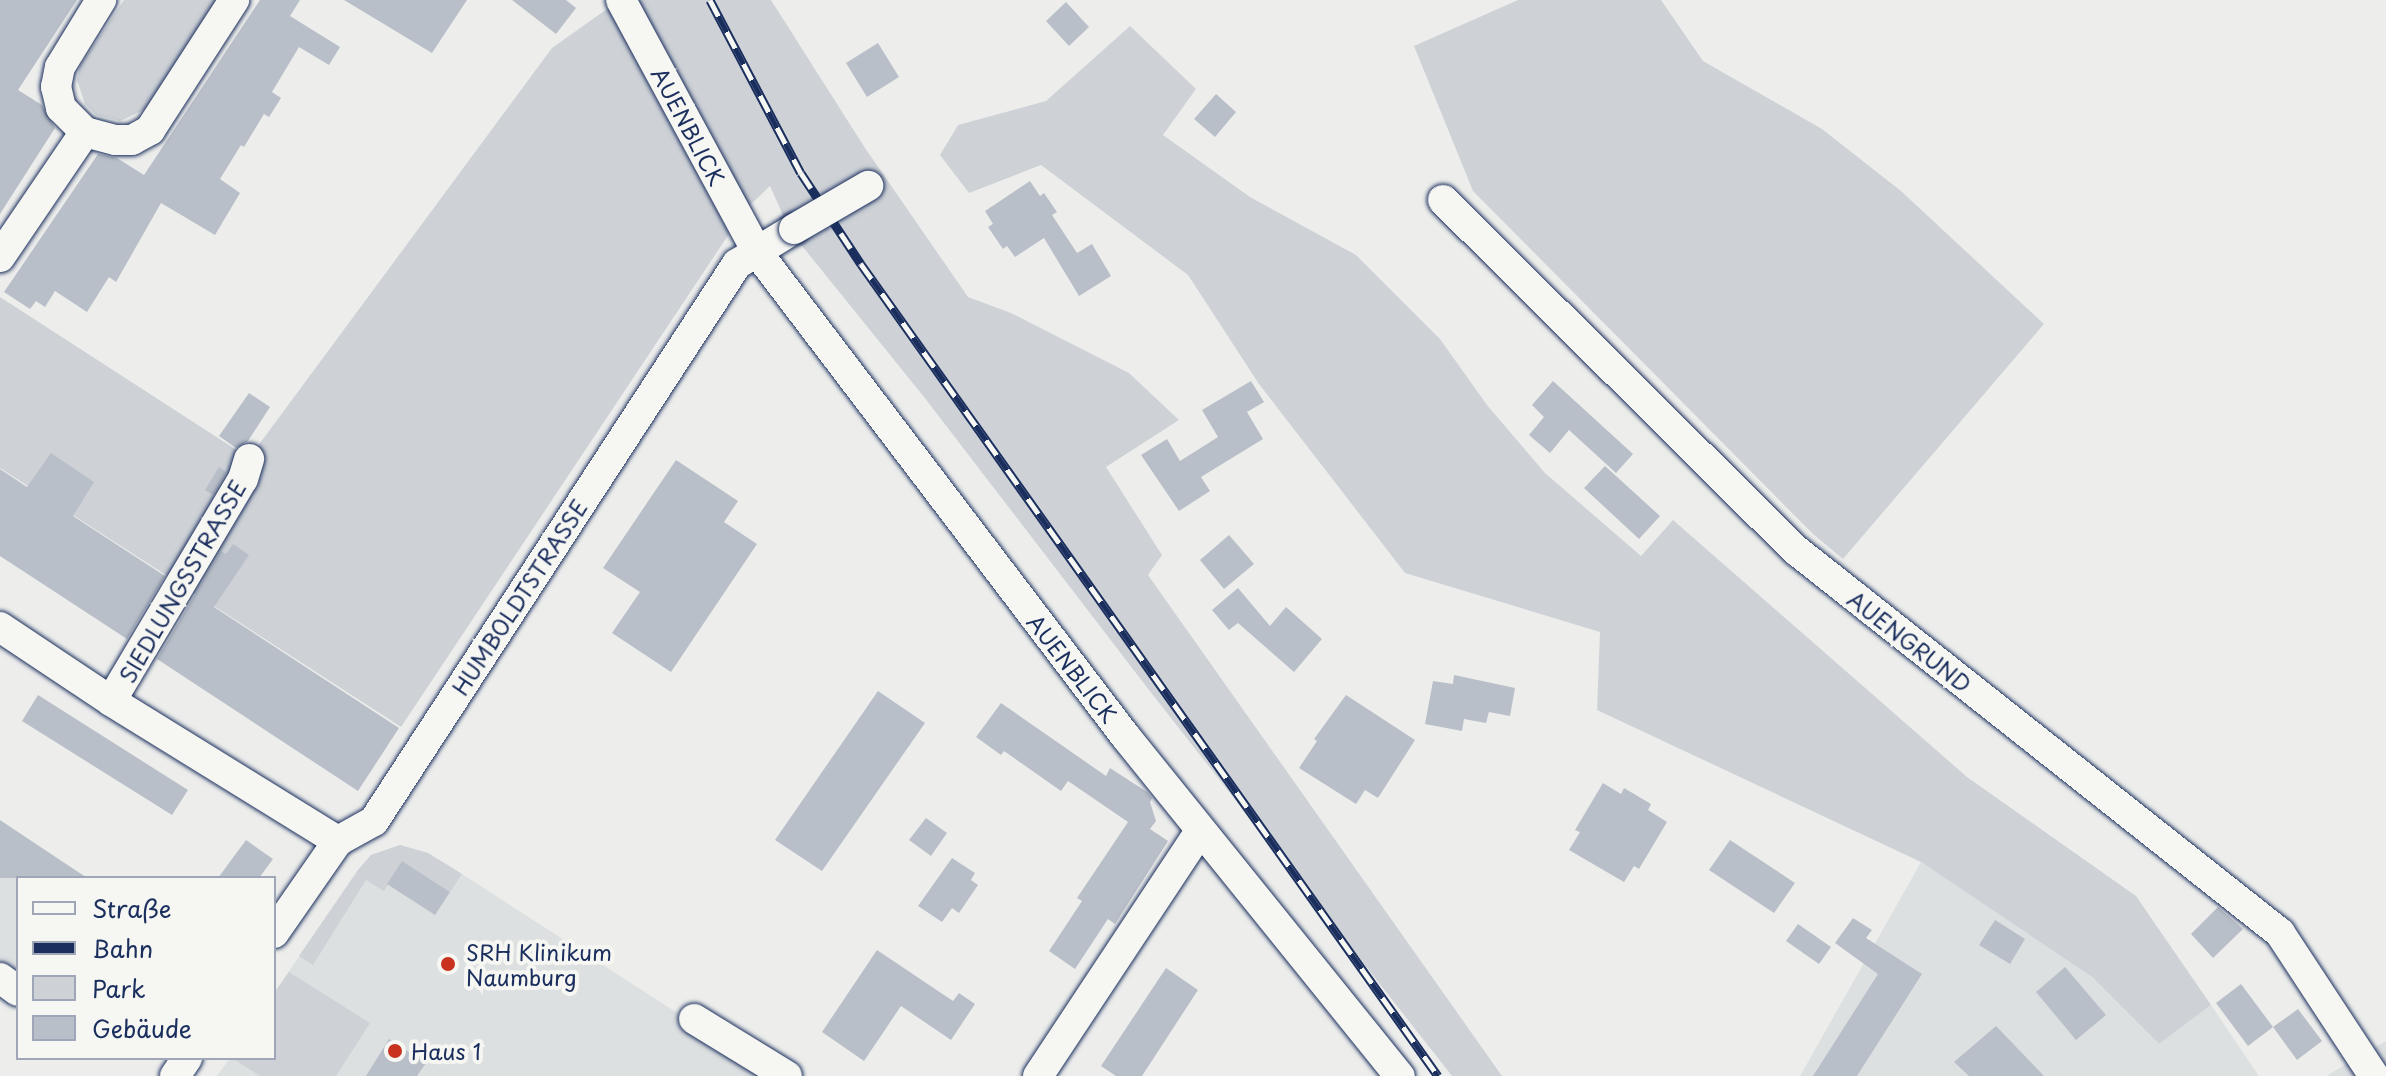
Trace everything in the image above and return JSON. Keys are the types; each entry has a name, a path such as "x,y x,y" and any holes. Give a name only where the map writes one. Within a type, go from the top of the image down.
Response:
{"street":[{"path":"101,0 60,67 56,87 61,108 85,132 115,140 132,140 150,130 234,0"},
{"name":"AUENBLICK","path":"621,0 757,252 1200,831 1400,1076"},
{"path":"0,257 85,132"},
{"path":"757,252 868,186"},
{"name":"AUENGRUND","path":"1443,200 1797,551 2280,933 2374,1076"},
{"name":"HUMBOLDTSTRASSE","path":"276,930 338,841 374,821 737,264 757,252"},
{"name":"SIEDLUNGSSTRASSE","path":"111,701 243,479 249,459"},
{"name":"SIEDLUNGSSTRASSE","path":"0,627 111,701 338,841"},
{"path":"1038,1076 1200,831"},
{"path":"694,1019 787,1076"}],"shaded area":[{"path":"0,821 85,876 16,876 16,990 0,978"},
{"name":"SRH Klinikum Naumburg","path":"400,845 428,853 775,1076 217,1076 229,1060 276,1060 276,990 371,855"},
{"path":"1921,862 2092,977 2159,1044 2211,1005 2259,1076 1800,1076"},
{"path":"2386,1041 2386,1076 2326,1076"}],"green space":[{"path":"124,0 216,0 146,109 120,121 96,115 85,104 77,80 80,66"},
{"path":"613,0 771,0 865,148 968,297 1011,313 1129,373 1179,420 1106,467 1162,555 1148,575 1502,1076 1452,1076 924,397 790,231 770,186 745,210 401,727 0,468 0,297 249,458 552,48 614,4"},
{"path":"1518,0 1661,0 1703,61 1822,129 1901,191 2044,324 1843,559 1813,534 1473,191 1414,46"},
{"path":"1130,26 1196,89 1163,135 1250,197 1356,255 1440,339 1487,405 1545,473 1641,556 1673,520 1967,777 2136,896 2211,1005 2159,1044 2092,977 1921,862 1597,710 1600,632 1405,573 1259,384 1188,275 1041,165 969,193 940,155 958,125 1046,101"},
{"path":"400,845 428,853 462,874 450,892 402,861 384,891 366,880 313,965 299,956 371,855"},
{"path":"289,972 370,1023 336,1076 260,1076 235,1060 276,1060 276,990"}],"building":[{"path":"0,0 77,0 18,90 42,105 55,128 0,214"},
{"path":"260,0 300,0 290,16 340,47 329,65 299,47 272,92 281,98 269,117 264,114 220,179 240,193 215,235 161,203 116,282 109,277 87,312 55,291 45,307 36,301 30,309 4,292 98,154 117,158 144,175"},
{"path":"344,0 467,0 432,53"},
{"path":"512,0 566,0 576,8 556,34"},
{"path":"1066,2 1089,27 1069,46 1046,21"},
{"path":"878,43 899,77 867,97 846,63"},
{"path":"1216,94 1236,112 1215,137 1194,119"},
{"path":"1030,181 1040,196 1044,193 1057,212 1052,215 1077,253 1092,244 1111,276 1079,296 1044,238 1015,257 1007,246 1003,249 988,227 993,224 985,211"},
{"path":"1251,381 1264,402 1247,412 1263,439 1201,477 1210,491 1179,511 1141,455 1167,439 1180,461 1218,437 1202,410"},
{"path":"1553,381 1633,454 1616,473 1569,430 1550,453 1529,435 1544,417 1532,405"},
{"path":"249,393 270,407 248,441 236,448 219,436"},
{"path":"51,453 94,482 73,516 165,576 127,639 0,556 0,469 27,487"},
{"path":"676,460 738,501 724,522 757,544 671,672 612,633 640,592 603,568"},
{"path":"1605,466 1660,516 1639,539 1584,488"},
{"path":"219,467 226,472 213,495 205,490"},
{"path":"1229,535 1254,564 1224,589 1200,560"},
{"path":"233,544 249,555 214,607 399,728 358,791 157,659 221,551 226,554"},
{"path":"1238,588 1270,626 1286,607 1322,639 1294,672 1238,623 1229,630 1212,610"},
{"path":"1454,675 1515,688 1510,716 1489,712 1486,723 1464,719 1462,731 1425,724 1433,681 1453,684"},
{"path":"878,691 925,723 822,871 775,840"},
{"path":"38,695 188,790 172,815 22,721"},
{"path":"1346,695 1415,740 1378,798 1365,790 1356,804 1299,768 1317,741 1314,739"},
{"path":"1001,703 1106,776 1110,768 1147,792 1152,798 1150,802 1156,821 1150,829 1168,841 1115,924 1108,919 1075,969 1049,951 1082,901 1077,898 1128,822 1068,781 1061,791 1004,751 1001,755 976,737"},
{"path":"1603,783 1621,794 1624,788 1651,804 1648,810 1667,822 1639,869 1634,866 1624,882 1569,850 1580,832 1575,830"},
{"path":"926,818 947,833 931,856 909,840"},
{"path":"0,820 84,876 16,876 0,878"},
{"path":"246,840 273,859 260,876 219,876"},
{"path":"1730,840 1795,883 1774,913 1709,870"},
{"path":"952,858 975,873 971,880 978,885 959,913 952,908 942,922 918,906"},
{"path":"402,861 450,892 435,915 387,884"},
{"path":"2218,907 2243,929 2213,958 2191,934"},
{"path":"1853,918 1872,930 1866,938 1922,974 1857,1076 1813,1076 1878,974 1835,943"},
{"path":"1995,920 2025,939 2010,964 1979,945"},
{"path":"1798,924 1831,947 1819,964 1786,941"},
{"path":"877,950 953,1001 959,993 975,1004 951,1040 901,1006 864,1061 822,1032"},
{"path":"2065,967 2106,1015 2076,1040 2036,992"},
{"path":"1166,968 1198,990 1142,1076 1116,1076 1101,1066"},
{"path":"2241,984 2273,1027 2248,1046 2216,1003"},
{"path":"2298,1009 2322,1041 2297,1060 2273,1027"},
{"path":"1996,1026 2044,1076 1969,1076 1954,1062"},
{"name":"Haus 1","path":"389,1039 426,1063 417,1076 366,1076"}],"railway":[{"path":"710,0 801,173 861,264 1438,1076"}],"place":[{"name":"SRH Klinikum Naumburg","path":"448,964"},
{"name":"Haus 1","path":"395,1051"}]}
